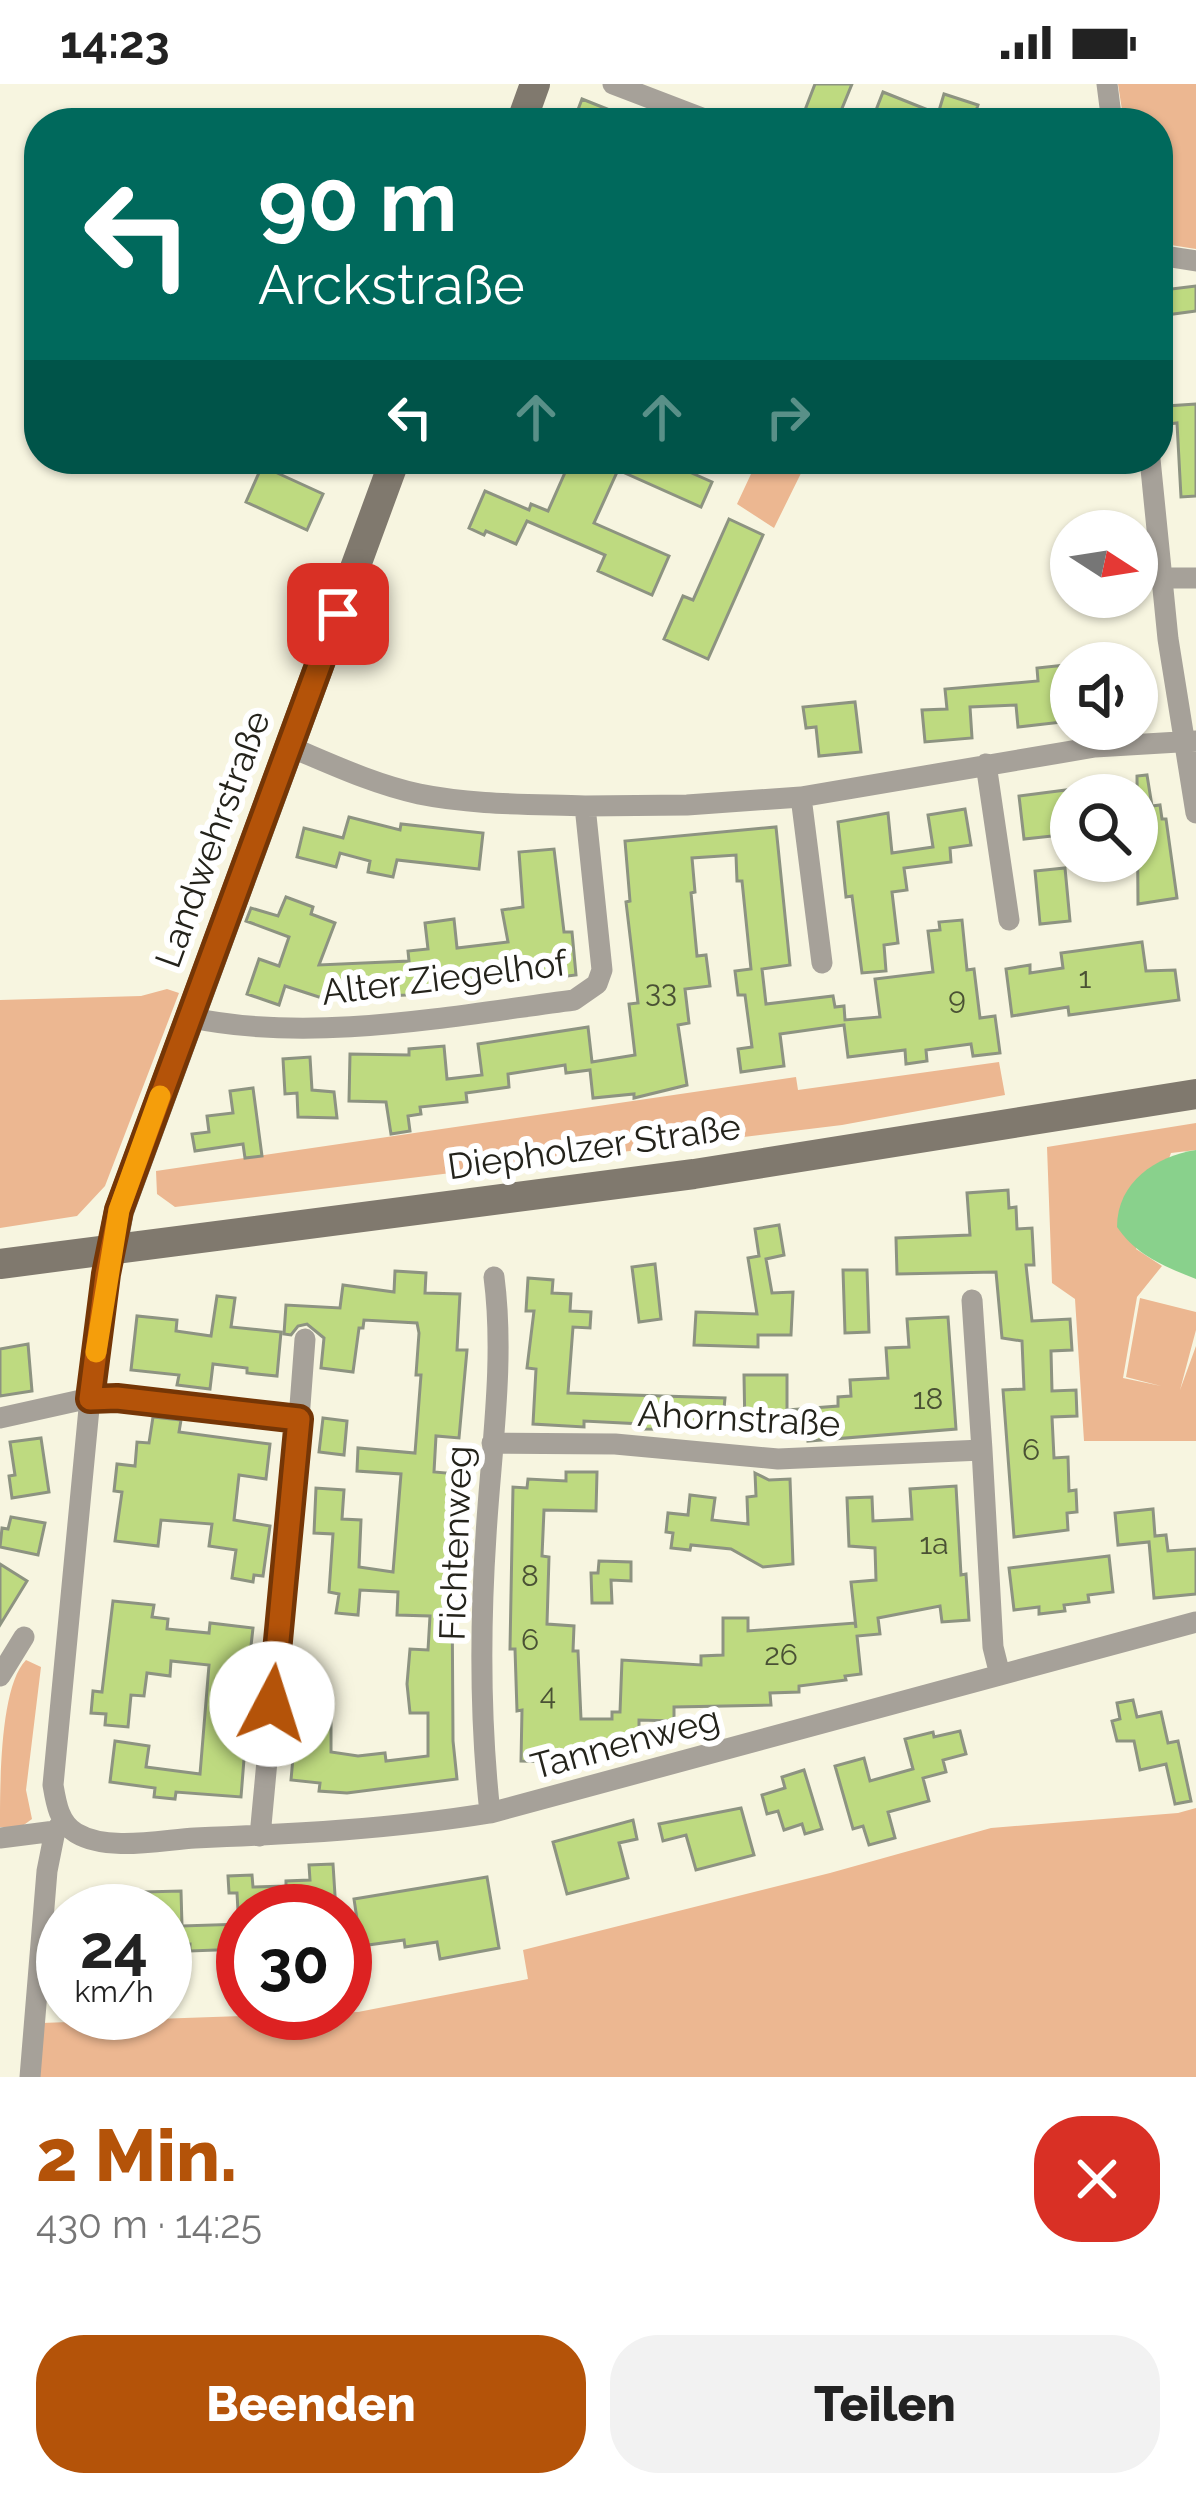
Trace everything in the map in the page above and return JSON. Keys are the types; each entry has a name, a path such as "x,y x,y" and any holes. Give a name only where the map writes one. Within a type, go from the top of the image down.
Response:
{"main road":[{"name":"Landwehrstraße","path":"112,1248 119,1210 389,474"},
{"name":"Diepholzer Straße","path":"0,1264 694,1174 1196,1094"}],"street":[{"path":"613,84 676,108"},
{"path":"1152,474 1196,813"},
{"path":"1163,578 1196,578"},
{"path":"288,746 384,785 420,794 468,802 585,806 801,797 1095,746 1190,742"},
{"path":"986,764 1009,920"},
{"path":"801,797 822,963"},
{"name":"Alter Ziegelhof","path":"188,1018 233,1028 397,1022 574,1000 587,994 597,984 602,955 585,806"},
{"path":"30,2077 47,1870 59,1826 53,1785 90,1399 112,1248"},
{"name":"Fichtenweg","path":"490,1813 483,1676 485,1542 500,1324 494,1277"},
{"path":"972,1300 994,1647 1000,1675"},
{"path":"260,1836 305,1339"},
{"path":"0,1418 117,1398 299,1419"},
{"name":"Ahornstraße","path":"492,1443 615,1444 778,1460 982,1450"},
{"name":"Tannenweg","path":"59,1826 114,1842 401,1827 490,1813 1196,1622"},
{"path":"0,1676 24,1637"},
{"path":"0,1838 59,1826"}],"shaded area":[{"path":"1118,84 1196,84 1196,249 1173,245 1173,108 1122,108"},
{"path":"751,474 801,474 774,528 737,504"},
{"path":"167,989 179,993 105,1186 77,1216 0,1228 0,1000 141,996"},
{"path":"999,1062 1005,1095 842,1125 175,1207 157,1194 156,1171 796,1077 798,1090"},
{"path":"1196,1123 1196,1150 1171,1153 1136,1249 1162,1266 1137,1297 1123,1378 1161,1386 1126,1377 1140,1298 1196,1312 1196,1330 1180,1390 1196,1346 1196,1441 1084,1441 1075,1299 1052,1283 1047,1147"},
{"path":"1196,1150 1196,1279 1142,1253 1117,1227 1124,1197 1141,1174 1167,1158"},
{"path":"26,1660 41,1667 26,1790 32,1819 21,1827 0,1827 6,1713 17,1673"},
{"path":"1196,1808 1196,2077 40,2077 41,2040 192,2040 192,2018 216,2017 216,2040 372,2040 372,2009 528,1979 523,1950 991,1828"}],"building":[{"path":"815,84 852,84 842,108 806,108"},
{"path":"883,92 923,108 877,108"},
{"path":"944,94 977,108 940,108"},
{"path":"582,99 605,108 579,108"},
{"path":"1196,286 1196,311 1173,314 1173,289"},
{"path":"1196,404 1196,496 1181,497 1173,406"},
{"path":"258,474 279,474 323,494 307,530 246,502"},
{"path":"564,474 616,474 594,523 669,556 652,595 598,571 605,555 527,521 516,544 469,528 485,491 529,510 531,504 548,511"},
{"path":"627,474 694,474 712,482 701,507"},
{"path":"729,519 763,535 708,659 664,639 683,596 693,600"},
{"path":"1050,667 1050,723 1018,727 1016,705 970,707 972,738 925,742 922,710 947,709 945,689 1038,681 1037,668"},
{"path":"855,702 861,752 819,756 816,727 806,728 803,707"},
{"path":"1050,792 1050,836 1024,839 1019,796"},
{"path":"1160,805 1177,898 1138,904 1138,882 1158,882"},
{"path":"965,809 971,845 950,848 951,862 904,868 907,890 892,892 898,943 884,945 886,971 862,973 852,896 846,897 838,822 888,813 892,853 933,847 928,815"},
{"path":"349,817 400,830 401,824 483,833 479,869 397,860 393,877 368,872 370,861 340,853 336,867 297,857 304,828 343,838"},
{"path":"776,827 790,965 762,969 766,1004 833,996 835,1007 844,1006 845,1020 880,1017 875,979 933,972 928,931 940,930 939,922 962,920 967,970 974,969 980,1018 995,1016 1000,1053 973,1056 971,1044 926,1050 927,1061 906,1064 905,1050 848,1057 844,1025 780,1034 784,1066 741,1072 738,1049 752,1047 745,995 738,995 735,971 751,969 742,881 737,881 736,855 692,858 697,956 706,955 710,986 685,989 689,1023 678,1025 687,1085 634,1098 634,1094 593,1098 590,1070 566,1073 565,1065 508,1074 509,1087 466,1093 467,1102 420,1107 421,1114 408,1116 410,1131 391,1134 386,1102 349,1101 350,1054 409,1055 409,1049 444,1046 447,1079 482,1075 478,1044 588,1027 592,1062 635,1055 629,1004 638,1003 626,902 630,901 625,841"},
{"path":"554,849 564,932 572,932 576,975 406,995 325,999 285,986 279,1005 247,994 259,959 279,966 289,937 246,921 251,908 278,916 286,897 313,907 311,914 335,923 319,965 409,961 408,951 428,949 425,923 454,919 457,948 508,942 502,910 523,907 519,852"},
{"path":"1050,870 1050,882 1066,882 1070,921 1040,924 1035,871"},
{"path":"1142,942 1146,971 1175,970 1179,1000 1069,1015 1068,1007 1012,1016 1006,969 1030,965 1030,973 1063,968 1061,953"},
{"path":"310,1057 312,1090 334,1092 337,1118 298,1117 297,1093 285,1094 283,1059"},
{"path":"253,1088 262,1156 245,1158 243,1144 195,1151 192,1134 209,1132 207,1116 233,1113 230,1091"},
{"path":"1008,1190 1009,1208 1016,1207 1017,1229 1032,1228 1034,1265 1026,1265 1032,1321 1070,1319 1072,1350 1051,1351 1052,1391 1076,1390 1077,1416 1052,1417 1054,1458 1068,1457 1069,1491 1076,1490 1077,1512 1067,1513 1068,1530 1014,1537 1003,1390 1024,1389 1022,1341 1002,1338 996,1272 897,1274 896,1238 970,1235 967,1193"},
{"path":"779,1225 784,1255 766,1259 772,1293 793,1292 791,1335 758,1335 758,1347 694,1345 696,1312 757,1314 748,1258 759,1256 755,1229"},
{"path":"655,1264 661,1319 639,1322 632,1267"},
{"path":"843,1270 867,1270 869,1332 845,1333"},
{"path":"395,1271 426,1273 425,1293 460,1294 457,1350 467,1350 459,1438 436,1436 434,1472 458,1474 452,1582 457,1779 347,1793 319,1791 320,1783 291,1780 300,1680 323,1682 320,1712 331,1713 331,1752 385,1753 386,1761 428,1756 428,1713 410,1713 407,1684 410,1649 428,1650 430,1616 397,1615 398,1592 360,1590 358,1615 336,1613 339,1594 329,1592 333,1534 314,1533 316,1488 344,1490 342,1519 361,1520 359,1567 393,1572 401,1474 357,1471 358,1448 415,1453 419,1333 417,1323 364,1320 353,1372 321,1368 324,1338 307,1324 291,1335 284,1334 286,1305 340,1308 343,1285 394,1292"},
{"path":"528,1278 553,1280 552,1293 571,1294 570,1311 591,1312 590,1328 573,1327 568,1393 725,1398 722,1430 642,1429 642,1424 584,1421 584,1427 533,1424 536,1369 527,1368 534,1311 526,1311"},
{"path":"217,1296 235,1298 231,1327 281,1332 277,1376 213,1364 210,1389 177,1385 179,1375 131,1370 137,1316 177,1320 176,1331 211,1336"},
{"path":"948,1317 956,1429 808,1441 808,1432 745,1430 744,1375 787,1375 787,1410 838,1406 838,1397 851,1396 850,1380 888,1378 886,1348 909,1347 907,1319"},
{"path":"28,1344 32,1391 0,1396 0,1349"},
{"path":"153,1417 181,1420 179,1432 270,1444 266,1479 239,1475 234,1520 270,1526 263,1576 254,1575 253,1582 232,1578 236,1550 209,1546 212,1524 161,1520 158,1546 115,1541 122,1492 114,1491 117,1464 135,1466 137,1442 149,1443"},
{"path":"323,1418 347,1421 344,1455 319,1452"},
{"path":"41,1438 49,1492 12,1498 9,1476 15,1475 10,1442"},
{"path":"566,1472 597,1472 596,1511 544,1510 542,1556 549,1557 547,1624 574,1626 581,1719 612,1719 612,1712 620,1712 622,1660 701,1665 701,1656 723,1655 723,1618 748,1618 748,1631 855,1623 856,1628 851,1582 876,1580 875,1548 849,1546 847,1498 872,1497 873,1521 912,1519 910,1489 956,1486 961,1575 966,1574 969,1620 942,1622 940,1606 878,1618 880,1634 857,1636 861,1674 799,1686 799,1692 770,1693 771,1705 674,1707 674,1721 639,1720 639,1742 623,1742 623,1751 560,1750 560,1762 521,1761 522,1710 517,1711 515,1649 510,1649 513,1487 527,1488 528,1479 566,1481"},
{"path":"755,1473 769,1480 790,1479 793,1564 763,1567 731,1549 671,1548 673,1533 666,1532 668,1513 688,1515 690,1495 715,1498 712,1520 748,1524 747,1497 756,1496"},
{"path":"1153,1509 1155,1536 1166,1535 1168,1551 1196,1549 1196,1594 1154,1598 1149,1542 1118,1545 1115,1513"},
{"path":"11,1517 45,1523 38,1555 0,1547 2,1528 8,1529"},
{"path":"1109,1556 1113,1592 1088,1595 1089,1602 1064,1605 1065,1611 1014,1610 1009,1568"},
{"path":"599,1561 631,1562 631,1581 611,1580 612,1603 592,1603 591,1573 598,1573"},
{"path":"0,1564 27,1581 0,1625"},
{"path":"113,1601 154,1605 152,1617 168,1619 167,1629 209,1633 210,1623 253,1628 245,1699 226,1697 220,1732 246,1734 241,1797 176,1792 175,1799 154,1797 155,1788 110,1782 115,1741 149,1746 146,1767 200,1774 209,1665 171,1661 170,1676 147,1673 144,1696 131,1695 128,1727 105,1725 106,1714 91,1713 93,1691 102,1692"},
{"path":"1133,1700 1137,1717 1161,1712 1168,1743 1178,1741 1191,1801 1175,1804 1166,1764 1140,1770 1134,1741 1117,1741 1112,1721 1120,1719 1117,1703"},
{"path":"960,1731 966,1754 943,1760 946,1772 923,1778 929,1801 888,1812 895,1838 869,1845 863,1826 853,1829 835,1766 864,1758 870,1781 913,1769 905,1739"},
{"path":"804,1770 822,1829 805,1834 802,1824 784,1830 778,1811 767,1814 762,1795 785,1788 782,1777"},
{"path":"741,1808 754,1855 696,1870 686,1835 663,1841 659,1824"},
{"path":"633,1820 637,1839 619,1843 628,1878 567,1894 553,1842"},
{"path":"333,1864 334,1884 286,1884 310,1880 309,1865"},
{"path":"252,1875 253,1884 228,1884 228,1876"},
{"path":"487,1877 499,1948 440,1959 437,1942 405,1947 404,1940 372,1944 372,1896"},
{"path":"216,1925 216,1950 192,1951 192,1926"}],"slow traffic":[{"path":"96,1352 119,1210 160,1096"}],"route":[{"path":"272,1704 299,1419 90,1399 119,1210 338,614"}]}
